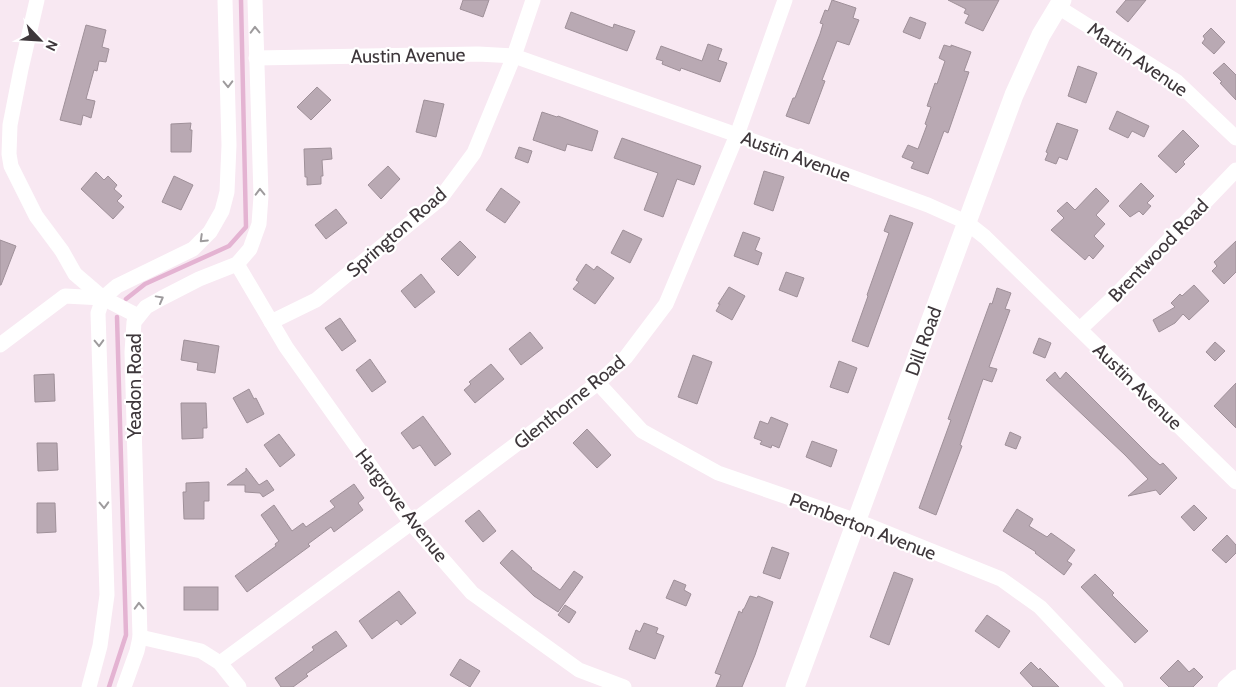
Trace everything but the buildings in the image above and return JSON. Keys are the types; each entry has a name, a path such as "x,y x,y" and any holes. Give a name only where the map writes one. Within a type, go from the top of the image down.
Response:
{"street":[{"path":"37,0 11,118 9,154 11,166 32,208 75,274 103,298 138,316"},
{"path":"0,345 66,296 103,298 117,286 193,249 210,232 222,211 227,192 229,145 225,0"},
{"path":"237,264 250,249 259,224 261,196 255,0"},
{"name":"Springton Road","path":"271,322 316,300 440,199 474,153 514,56 533,0"},
{"name":"Glenthorne Road","path":"220,663 411,524 598,383 626,357 666,304 737,135 785,0"},
{"name":"Martin Avenue","path":"1060,3 1176,82 1236,138"},
{"name":"Dill Road","path":"795,687 1014,95 1041,35 1060,3"},
{"name":"Austin Avenue","path":"256,58 478,54 514,56 928,205 966,222 991,243 1236,482"},
{"name":"Brentwood Road","path":"1080,329 1236,170"},
{"name":"Yeadon Road","path":"124,687 140,637 132,352 133,330 138,316 146,307 199,279 237,264"},
{"name":"Hargrove Avenue","path":"237,264 286,348 411,524 472,593 578,670 624,687"},
{"name":"Yeadon Road","path":"89,687 100,646 107,595 98,314 103,298"},
{"name":"Pemberton Avenue","path":"598,383 642,431 718,473 857,522 1001,579 1040,606 1116,687"},
{"path":"140,637 201,651 220,663 239,687"},
{"path":"1226,687 1236,677"}],"waterway":[{"path":"126,299 145,284 229,246 246,227 241,0"},
{"path":"109,687 126,635 117,317"}]}
